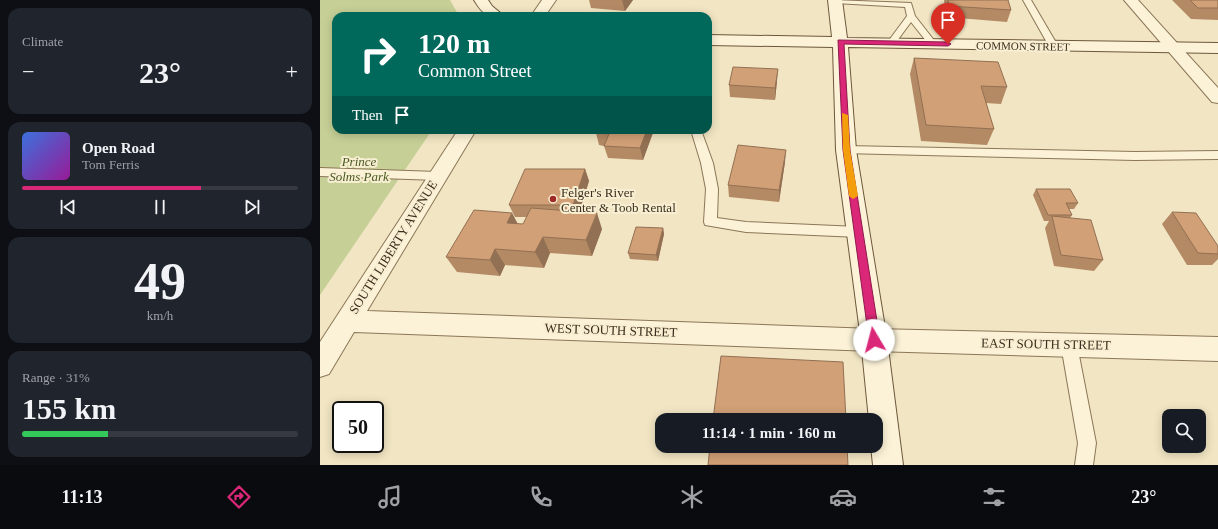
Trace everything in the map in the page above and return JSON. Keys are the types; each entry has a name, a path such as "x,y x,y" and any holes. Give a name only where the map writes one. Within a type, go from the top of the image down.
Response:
{"street":[{"path":"481,0 487,9 491,12"},
{"path":"541,12 549,0"},
{"path":"1131,0 1218,98"},
{"path":"835,1 840,42 846,150 874,340 888,465"},
{"name":"COMMON STREET","path":"712,40 1218,48"},
{"name":"SOUTH LIBERTY AVENUE","path":"320,365 464,134"},
{"name":"WEST SOUTH STREET","path":"347,321 874,340"},
{"name":"EAST SOUTH STREET","path":"874,340 1218,349"}],"lane":[{"path":"1027,0 1053,46"},
{"path":"835,1 871,1 908,5 911,16 933,44"},
{"path":"890,43 911,16"},
{"path":"697,134 707,163 712,188 710,222 746,227 859,232"},
{"path":"846,150 1134,156 1218,155"},
{"path":"320,172 438,176"},
{"path":"1069,345 1087,443 1084,465"}],"green space":[{"name":"Prince Solms Park","path":"320,0 450,0 457,12 332,12 332,134 429,134 320,295"}],"building":[{"path":"948,0 1008,0 1011,10 949,6"},
{"path":"1190,0 1218,0 1218,8 1198,8"},
{"path":"914,58 998,62 1007,87 981,86 994,129 926,125"},
{"path":"733,67 778,69 775,88 729,85"},
{"path":"609,134 645,134 640,148 604,146"},
{"path":"738,145 786,150 779,190 728,185"},
{"path":"525,169 585,169 573,205 509,205"},
{"path":"1036,189 1070,189 1078,203 1066,203 1072,215 1048,215"},
{"path":"531,208 597,213 586,240 543,237 535,252 495,249 490,260 446,257 474,210 512,213 507,223 523,224"},
{"path":"1172,212 1196,213 1218,246 1218,254 1198,253"},
{"path":"1052,216 1091,220 1103,260 1061,255"},
{"path":"636,227 663,228 656,255 628,253"},
{"path":"721,356 843,362 846,413 714,413"},
{"path":"709,453 847,453 848,465 708,465"}],"slow traffic":[{"path":"844,115 846,150 853,196"}],"place":[{"name":"Felger's River Center & Toob Rental","path":"553,199"}],"route":[{"path":"874,340 846,150 840,42 948,44"}]}
